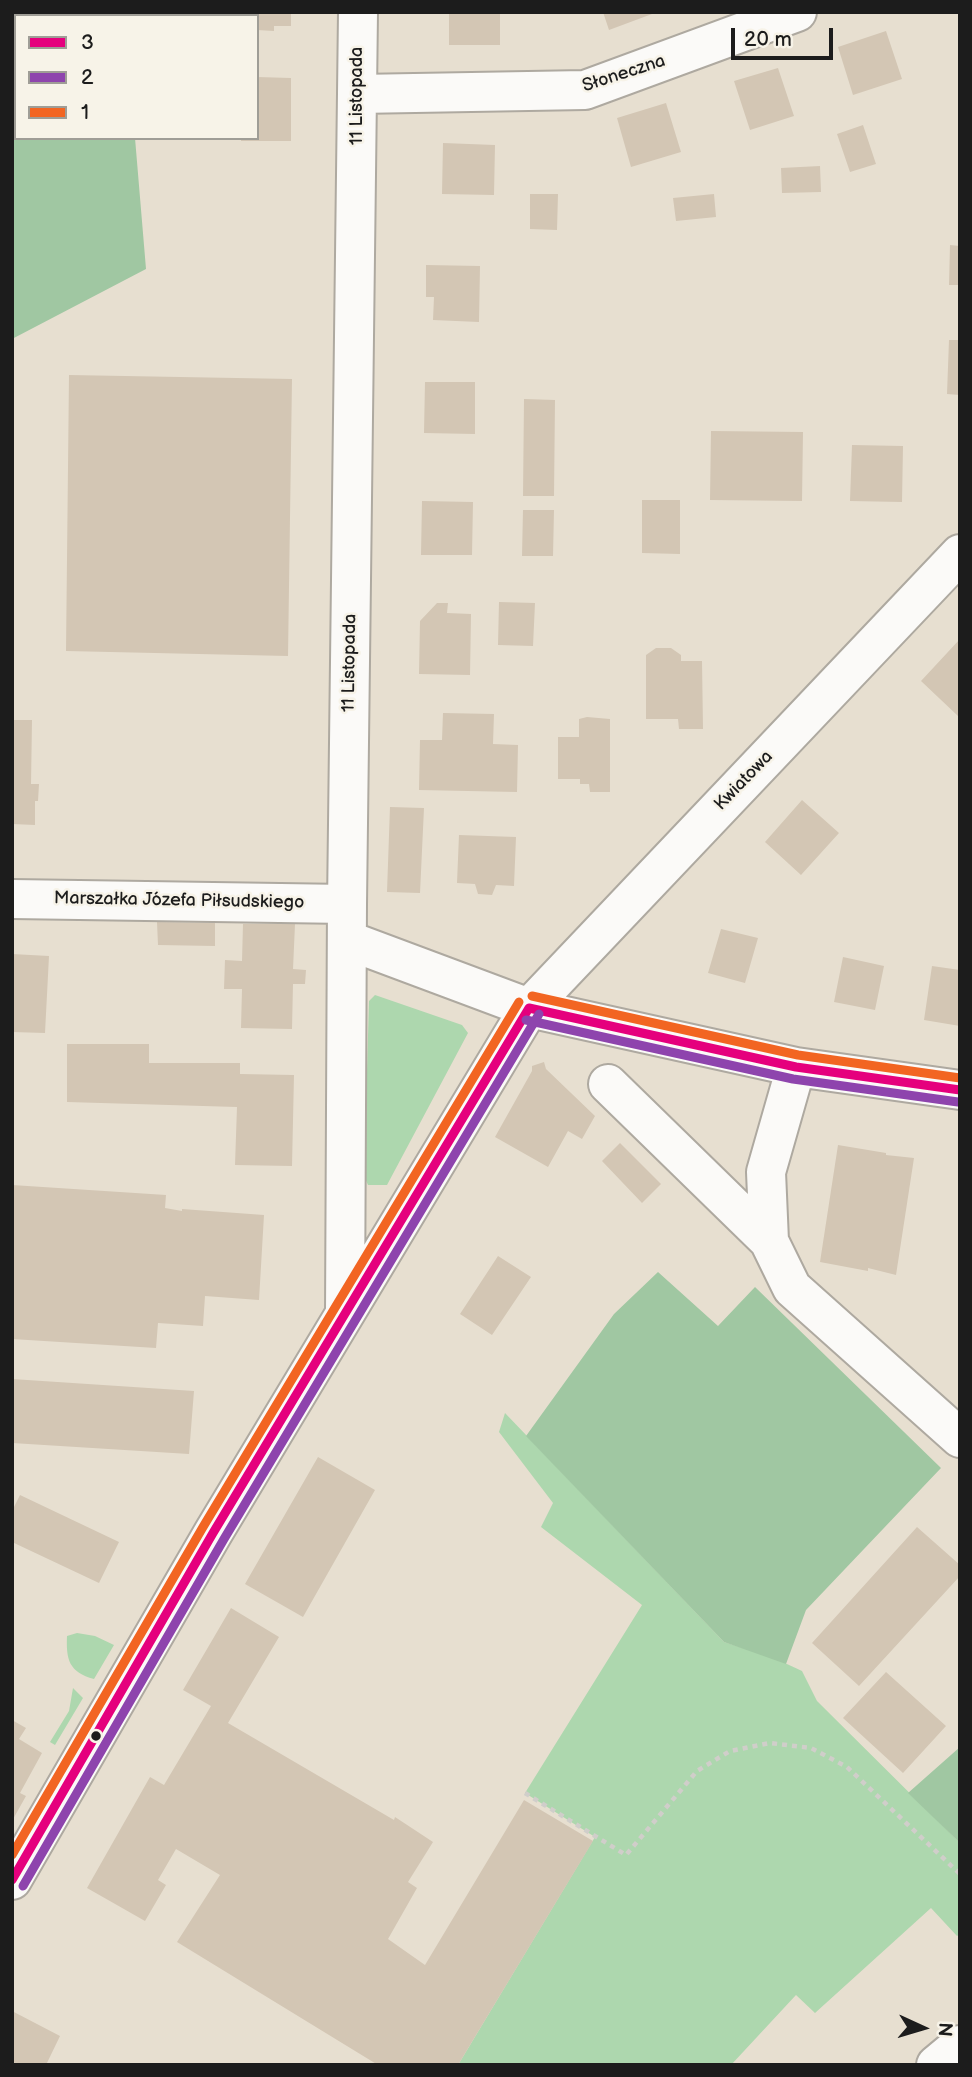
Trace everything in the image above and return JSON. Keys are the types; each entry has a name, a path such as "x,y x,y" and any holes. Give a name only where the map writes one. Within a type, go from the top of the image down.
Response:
{"street":[{"name":"11 Listopada","path":"345,1313 358,12"},
{"name":"Słoneczna","path":"358,94 585,90 797,12"},
{"name":"Kwiatowa","path":"12,1880 213,1532 529,1009 960,554"},
{"name":"Marszałka Józefa Piłsudskiego","path":"12,899 347,922 529,1009 796,1067 960,1090"},
{"path":"769,1241 766,1172 796,1067"},
{"path":"608,1084 769,1241 792,1288 960,1438"},
{"path":"936,2065 960,2045"}],"path":[{"path":"525,1793 625,1855 696,1772 730,1751 770,1743 811,1748 848,1767 960,1874"}],"green space":[{"path":"12,12 123,12 14,14 14,140 135,140 146,269 12,339"},
{"path":"375,995 462,1025 468,1033 387,1185 368,1185 364,1176 369,1001"},
{"path":"658,1272 718,1326 755,1287 941,1468 806,1610 786,1664 724,1642 526,1436 614,1314"},
{"path":"505,1413 724,1642 774,1658 802,1671 817,1701 960,1843 960,1934 957,1936 931,1908 815,2013 796,1995 731,2065 458,2065 595,1837 525,1793 642,1605 541,1527 553,1503 499,1432"},
{"path":"77,1633 95,1636 114,1645 94,1679 79,1673 71,1664 67,1652 67,1636"},
{"path":"73,1688 83,1698 55,1745 50,1742 69,1711"},
{"path":"960,1747 960,1843 908,1793"}],"building":[{"path":"291,12 291,26 274,26 274,31 259,30 259,14 256,14"},
{"path":"449,12 500,12 500,45 449,45"},
{"path":"603,12 652,12 652,14 609,30"},
{"path":"886,31 902,79 853,95 838,47"},
{"path":"778,68 794,116 750,130 734,81"},
{"path":"259,77 291,78 291,141 241,141 259,140"},
{"path":"666,103 681,152 631,167 617,118"},
{"path":"863,125 876,164 850,172 837,134"},
{"path":"443,143 495,145 494,195 442,194"},
{"path":"820,166 821,192 782,193 781,168"},
{"path":"530,194 558,194 557,230 530,229"},
{"path":"714,194 716,217 676,221 673,198"},
{"path":"950,245 960,246 960,285 949,285"},
{"path":"426,265 480,266 479,322 433,320 434,297 426,297"},
{"path":"949,340 960,340 960,395 947,394"},
{"path":"69,375 292,379 288,656 66,651"},
{"path":"425,382 475,382 475,434 424,433"},
{"path":"524,399 555,400 554,496 523,496"},
{"path":"711,431 803,432 802,501 710,500"},
{"path":"852,445 903,446 902,502 850,501"},
{"path":"642,500 680,500 680,554 642,553"},
{"path":"422,501 473,502 472,555 421,555"},
{"path":"523,510 554,510 553,556 522,556"},
{"path":"499,602 535,603 533,646 498,645"},
{"path":"437,603 448,603 447,613 471,614 470,675 419,674 420,621"},
{"path":"960,639 960,713 958,716 921,681"},
{"path":"656,648 671,648 681,655 681,661 702,661 703,729 679,729 678,719 646,719 646,655"},
{"path":"443,713 494,714 493,744 518,745 517,792 419,790 420,740 442,740"},
{"path":"579,719 610,719 610,792 590,792 589,784 580,784 580,779 558,779 558,737 579,737"},
{"path":"12,720 32,720 31,784 39,784 38,801 35,801 35,825 12,824"},
{"path":"802,800 839,833 801,875 765,842"},
{"path":"390,807 424,808 420,893 387,892"},
{"path":"459,835 516,837 514,886 496,885 492,895 478,894 475,884 457,883"},
{"path":"157,922 215,923 215,946 158,945"},
{"path":"243,924 295,924 293,969 306,970 305,984 293,984 292,1029 241,1028 242,989 224,989 225,960 242,961"},
{"path":"721,929 758,938 745,983 708,973"},
{"path":"12,954 49,956 45,1033 12,1032"},
{"path":"843,957 884,966 875,1010 834,1002"},
{"path":"932,966 960,970 960,1026 924,1020"},
{"path":"67,1044 149,1044 149,1063 240,1063 240,1074 294,1075 292,1166 235,1165 237,1107 67,1102"},
{"path":"544,1062 546,1069 595,1116 582,1139 568,1131 548,1167 495,1137 532,1071 532,1066"},
{"path":"620,1143 661,1184 642,1203 602,1161"},
{"path":"838,1145 914,1158 896,1275 868,1268 868,1271 820,1262"},
{"path":"12,1185 166,1195 165,1208 264,1215 259,1300 205,1296 203,1326 158,1323 156,1348 12,1339"},
{"path":"498,1256 531,1277 492,1335 460,1314"},
{"path":"12,1379 194,1391 189,1454 12,1443"},
{"path":"318,1457 375,1490 303,1617 245,1584"},
{"path":"20,1495 119,1542 99,1583 12,1542 12,1511"},
{"path":"917,1527 960,1565 960,1576 859,1686 812,1643"},
{"path":"231,1608 279,1637 228,1723 394,1820 395,1817 433,1842 408,1882 417,1888 388,1939 425,1965 524,1800 593,1841 458,2065 378,2065 177,1942 220,1875 176,1849 158,1880 166,1885 145,1921 87,1888 150,1777 164,1785 211,1706 183,1690"},
{"path":"886,1672 946,1726 903,1773 843,1718"},
{"path":"12,1720 26,1728 19,1739 42,1753 20,1793 26,1796 12,1821"},
{"path":"12,2011 60,2036 46,2065 12,2065"}],"transit line":[{"name":"1","path":"532,996 798,1055 960,1078"},
{"name":"1","path":"12,1855 203,1527 519,1002"},
{"name":"3","path":"529,1008 796,1067 960,1090"},
{"name":"3","path":"12,1880 213,1533 529,1008"},
{"name":"2","path":"23,1886 224,1539 539,1014"},
{"name":"2","path":"526,1020 793,1079 958,1102"}]}
